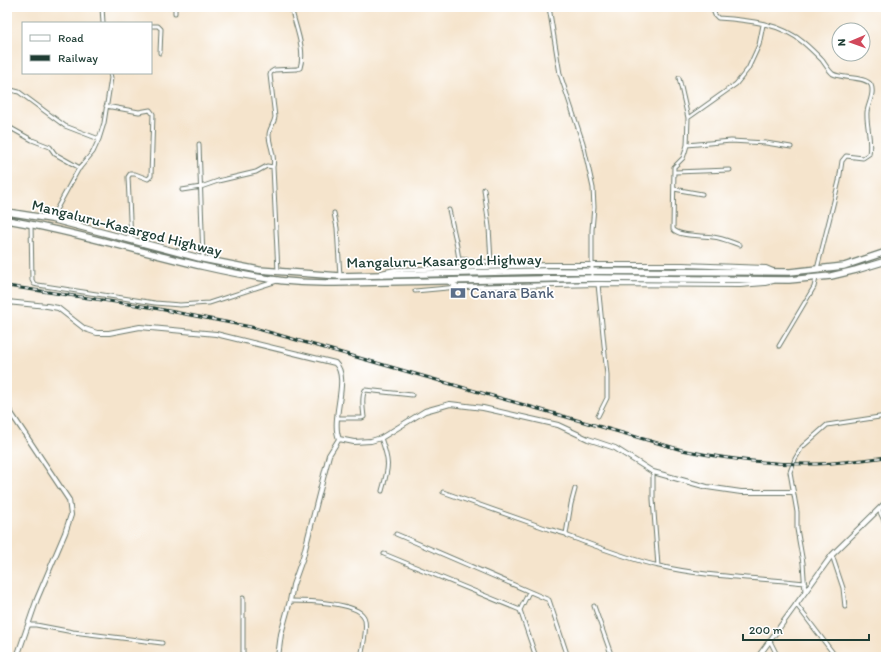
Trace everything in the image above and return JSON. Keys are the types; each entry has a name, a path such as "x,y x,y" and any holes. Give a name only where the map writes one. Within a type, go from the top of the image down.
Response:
{"highway":[{"name":"Mangaluru-Kasargod Highway","path":"7,212 50,219 203,259 259,270 340,276 592,268 778,272 844,266 886,252"},
{"name":"Mangaluru-Kasargod Highway","path":"7,220 31,224 222,271 301,282 777,280 816,278 856,270 886,261"}],"street":[{"path":"102,7 103,22"},
{"path":"175,7 175,13"},
{"path":"278,272 273,167 274,161 273,152 268,138 275,118 271,89 271,72 274,70 297,69 300,68 301,65 301,47 291,7"},
{"path":"549,7 560,74 584,143 593,188 594,207 592,230 592,281"},
{"path":"712,7 718,18 747,20 785,30 804,42 822,60 833,74 867,81 871,86 872,96 868,105 867,119 871,144 869,154 863,158 846,156 842,161 839,181 817,269"},
{"path":"688,118 736,84 748,69 760,45 763,24"},
{"path":"152,26 158,26 160,29 160,53"},
{"path":"50,219 80,168 93,152 99,139 104,123 111,78 110,74"},
{"path":"679,78 688,118 687,145 683,158 674,167 673,229 675,232 687,235 713,237 740,245"},
{"path":"7,89 19,92 65,126 99,139"},
{"path":"106,106 139,112 150,110 153,114 151,176 148,179 130,174 128,177 131,240"},
{"path":"7,126 32,140 50,147 55,154 80,168"},
{"path":"687,145 731,141 766,143 791,147"},
{"path":"199,144 203,259"},
{"path":"182,190 201,188 218,181 256,172 267,166 273,167"},
{"path":"675,172 730,170"},
{"path":"484,189 489,227 491,268"},
{"path":"674,189 702,194"},
{"path":"449,210 459,259 491,262"},
{"path":"334,213 337,228 340,276"},
{"path":"31,224 32,280 34,284 38,285 155,303 180,305 209,302 278,280"},
{"path":"372,275 396,270 592,268"},
{"path":"780,346 814,286 816,278"},
{"path":"415,290 592,281 598,284 740,286 765,284 777,280"},
{"path":"448,281 458,287"},
{"path":"598,284 607,375 607,398 598,416"},
{"path":"7,302 58,308 85,329 98,333 109,333 140,327 216,334 330,361 339,367 341,373 337,418 337,431 339,439 329,455 303,557 293,585 281,634 278,657"},
{"path":"337,418 364,417 363,393 365,390 412,395"},
{"path":"339,439 354,442 370,441 381,438 425,411 450,404 483,408 558,425 588,439 615,448 653,472 707,487 741,492 793,492"},
{"path":"7,407 69,500 71,515 65,533 37,598 17,657"},
{"path":"805,593 803,563 797,529 797,512 790,472 795,459 802,447 827,425 886,416"},
{"path":"381,438 388,456 388,465 382,491"},
{"path":"653,472 658,566"},
{"path":"566,534 575,489"},
{"path":"444,492 566,534 612,552 658,566 706,574 805,583"},
{"path":"758,657 832,555 886,503"},
{"path":"879,510 886,525"},
{"path":"396,534 549,600 568,657"},
{"path":"384,554 520,610"},
{"path":"832,555 843,588 845,607"},
{"path":"529,592 520,610 536,657"},
{"path":"242,598 242,657"},
{"path":"290,600 320,601 356,609 362,613 365,618 365,631 361,657"},
{"path":"796,603 836,657"},
{"path":"594,606 612,657"},
{"path":"28,625 162,643"},
{"path":"769,640 778,657"}],"railway":[{"path":"7,286 149,307 251,327 682,450 732,459 782,464 833,463 886,457"}],"place":[{"name":"Canara Bank","path":"458,293"}]}
